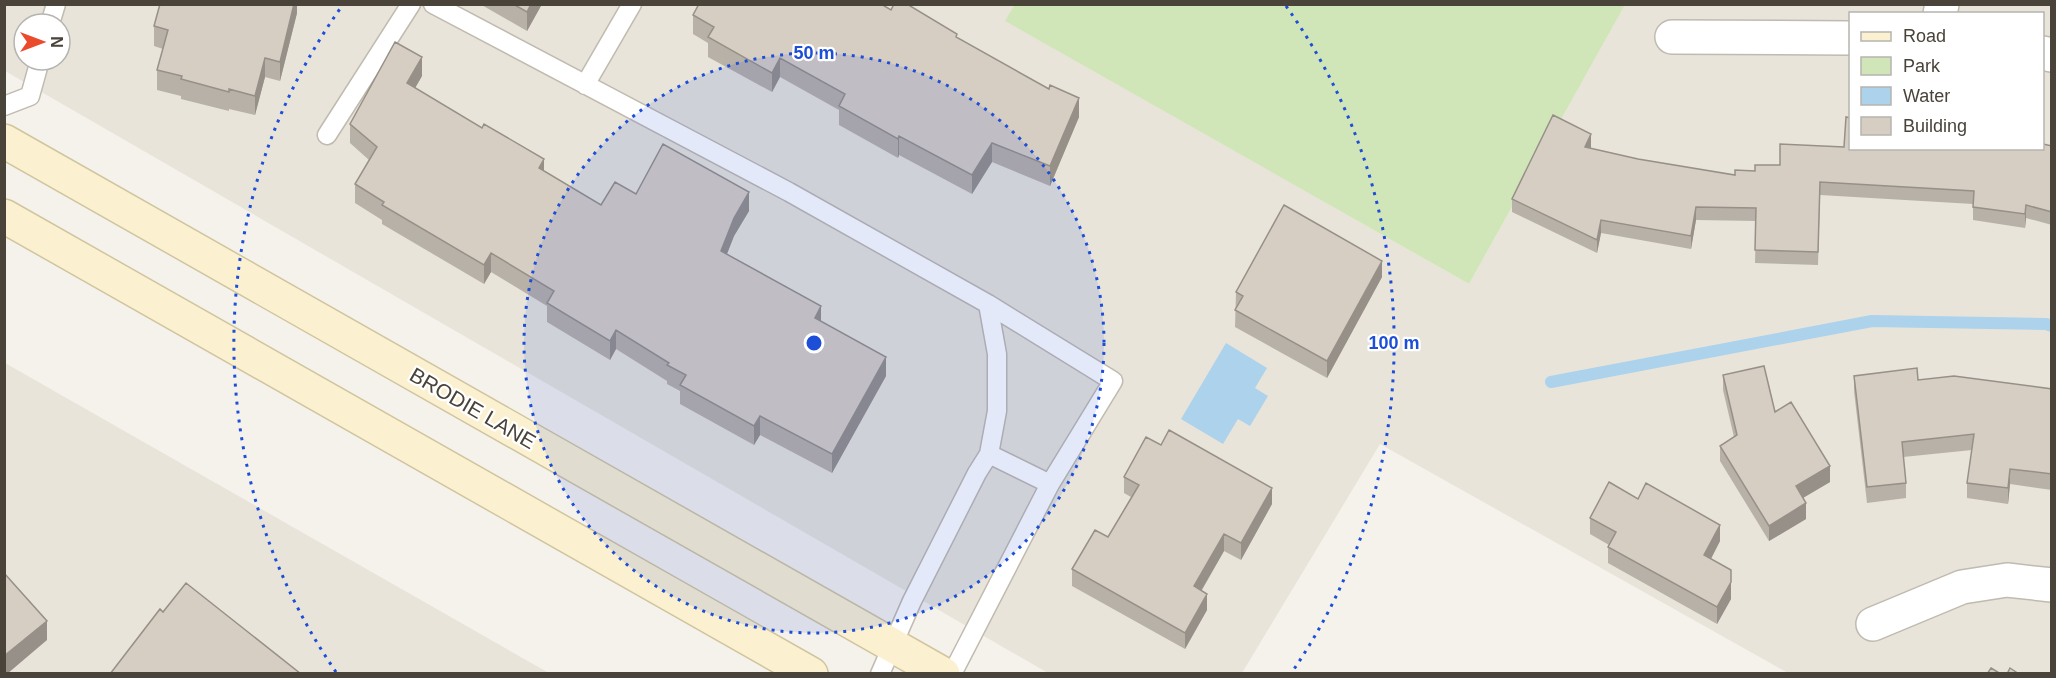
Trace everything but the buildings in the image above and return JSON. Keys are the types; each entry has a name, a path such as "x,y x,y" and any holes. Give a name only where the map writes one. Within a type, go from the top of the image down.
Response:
{"main road":[{"name":"BRODIE LANE","path":"4,141 886,660 942,674"},
{"path":"4,216 811,674"}],"street":[{"path":"1672,37 1849,38"},
{"path":"1874,624 1962,587 2007,580 2052,585"}],"lane":[{"path":"327,135 411,4"},
{"path":"433,4 789,192 988,304 1113,381 1050,484 952,674"},
{"path":"585,85 632,4"},
{"path":"4,106 30,96 37,72"},
{"path":"886,660 976,473 989,454 997,411 997,354 988,304"},
{"path":"989,454 1050,484"}],"shaded area":[{"path":"5,5 1015,5 1006,21 1469,284 1625,5 2051,5 2051,673 1788,673 1380,444 1242,673 1048,673 5,71"},
{"path":"5,363 549,673 5,673"}],"green space":[{"path":"1015,4 1625,5 1469,284 1005,21"}],"water":[{"path":"1226,343 1267,368 1255,388 1268,396 1250,426 1238,419 1223,444 1181,419"}],"waterway":[{"path":"1551,382 1872,321 2046,324 2052,326"}]}
